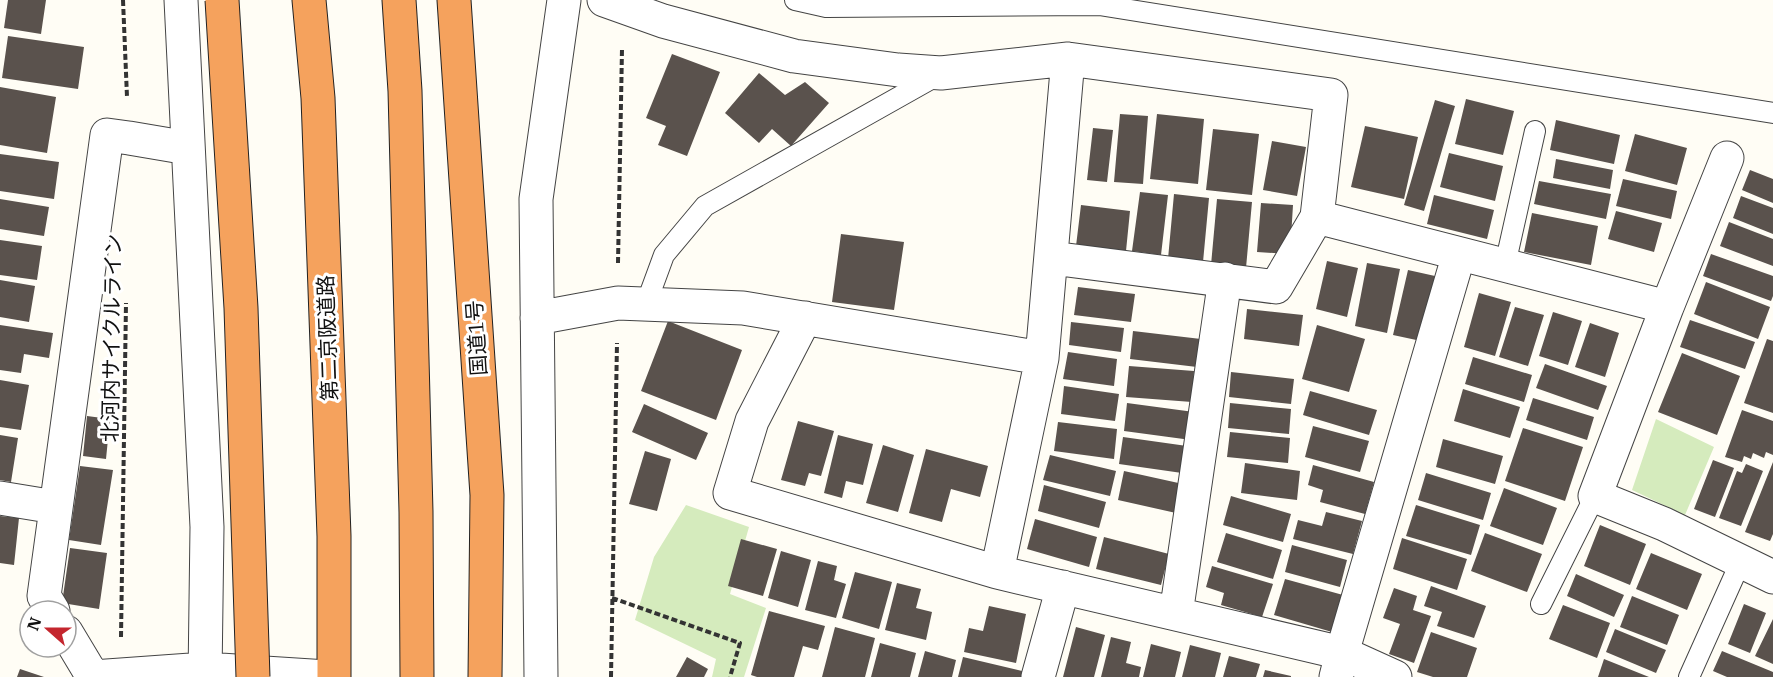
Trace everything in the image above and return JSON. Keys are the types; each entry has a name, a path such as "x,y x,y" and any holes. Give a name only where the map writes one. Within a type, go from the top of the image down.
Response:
{"highway":[{"path":"222,0 242,308 253,677"},
{"name":"第二京阪道路","path":"309,0 318,98 332,477 334,677"},
{"path":"399,0 405,91 416,512 417,677"},
{"name":"国道1号","path":"454,0 487,495 485,677"}],"street":[{"path":"182,0 207,527 205,673"},
{"path":"542,677 536,199 564,0"},
{"path":"604,0 663,21 794,56 898,70 941,73 1068,59 1331,95 1317,217 1276,287 1052,258"},
{"path":"997,572 1042,358 1068,59"},
{"path":"46,599 44,596 55,507 107,135 188,148"},
{"path":"1727,158 1595,496 1664,524 1773,577"},
{"path":"1317,217 1667,307"},
{"path":"1339,665 1459,254"},
{"path":"1176,614 1225,279"},
{"path":"537,318 618,303 743,308 1042,358"},
{"path":"805,318 752,421 730,493 997,572 1176,614 1339,665 1395,677"},
{"path":"0,498 55,507"},
{"path":"1038,677 1063,587"},
{"path":"78,647 102,676 205,673 327,677"}],"lane":[{"path":"795,0 826,7 1099,5 1773,113"},
{"path":"646,304 664,255 705,206 941,73"},
{"path":"1505,265 1535,131"},
{"path":"1541,604 1595,496"},
{"path":"1689,677 1741,561"}],"path":[{"path":"123,0 129,138"},
{"name":"北河内サイクルライン","path":"102,676 127,293"},
{"path":"612,598 740,643 730,677"}],"green space":[{"path":"1656,419 1714,447 1685,515 1632,490"},
{"path":"686,505 749,527 730,594 766,608 744,677 712,677 716,659 635,620 654,557"}],"building":[{"path":"8,0 46,0 41,34 4,28"},
{"path":"8,36 84,47 78,89 2,78"},
{"path":"672,54 720,72 687,156 658,145 666,126 646,118"},
{"path":"759,73 785,95 805,82 829,103 791,146 772,129 759,143 725,113"},
{"path":"0,87 56,97 47,153 0,145"},
{"path":"1466,99 1514,111 1503,155 1455,144"},
{"path":"1435,100 1455,106 1424,211 1404,205"},
{"path":"1120,114 1148,116 1143,184 1114,182"},
{"path":"1157,114 1204,119 1198,184 1150,179"},
{"path":"1556,120 1620,135 1614,164 1550,150"},
{"path":"1365,126 1418,137 1404,199 1351,187"},
{"path":"1093,128 1113,130 1107,182 1087,180"},
{"path":"1213,129 1259,134 1252,195 1206,190"},
{"path":"1635,134 1687,148 1677,185 1625,171"},
{"path":"1272,141 1306,147 1297,196 1263,190"},
{"path":"1449,153 1503,166 1495,201 1440,187"},
{"path":"0,154 59,162 54,199 0,191"},
{"path":"1556,159 1613,170 1610,189 1553,178"},
{"path":"1750,170 1773,179 1773,203 1742,190"},
{"path":"1623,179 1677,191 1671,219 1616,206"},
{"path":"1539,181 1611,194 1606,219 1534,204"},
{"path":"1140,192 1168,195 1161,255 1132,251"},
{"path":"1174,194 1209,198 1203,262 1168,259"},
{"path":"1434,195 1494,210 1487,239 1427,224"},
{"path":"1741,196 1773,208 1773,234 1733,218"},
{"path":"0,199 49,207 44,236 0,229"},
{"path":"1217,199 1252,202 1246,268 1211,265"},
{"path":"1261,203 1293,205 1290,254 1257,252"},
{"path":"1081,205 1130,211 1126,251 1076,246"},
{"path":"1616,211 1662,223 1654,252 1608,239"},
{"path":"1532,213 1598,226 1591,265 1524,252"},
{"path":"1729,222 1773,239 1773,266 1720,246"},
{"path":"841,234 904,242 894,310 832,302"},
{"path":"0,240 42,246 37,280 0,275"},
{"path":"1711,254 1773,276 1771,301 1703,276"},
{"path":"1327,261 1358,268 1347,317 1316,309"},
{"path":"1367,263 1400,269 1387,333 1355,326"},
{"path":"1408,270 1435,276 1421,341 1393,335"},
{"path":"0,280 35,286 29,322 0,317"},
{"path":"1706,282 1770,307 1758,339 1694,314"},
{"path":"1078,287 1135,294 1131,322 1074,315"},
{"path":"1479,293 1511,302 1495,356 1464,347"},
{"path":"1515,307 1544,315 1528,366 1499,357"},
{"path":"1247,309 1303,315 1299,346 1244,339"},
{"path":"1553,312 1582,321 1568,365 1539,356"},
{"path":"1690,320 1755,342 1745,369 1680,347"},
{"path":"668,321 742,350 716,420 641,391"},
{"path":"1071,322 1124,328 1121,352 1069,345"},
{"path":"1590,323 1619,333 1605,377 1575,367"},
{"path":"0,325 53,333 49,358 24,354 21,373 0,370"},
{"path":"1317,325 1365,339 1349,392 1302,379"},
{"path":"1133,331 1201,339 1197,367 1130,359"},
{"path":"1767,339 1773,341 1773,413 1744,403"},
{"path":"1068,352 1117,359 1114,386 1063,379"},
{"path":"1682,353 1740,376 1717,435 1658,412"},
{"path":"1473,357 1532,375 1524,402 1465,384"},
{"path":"1545,364 1607,386 1598,410 1536,388"},
{"path":"1129,366 1194,371 1192,402 1126,397"},
{"path":"1231,372 1294,379 1291,404 1229,397"},
{"path":"0,380 29,385 21,430 0,427"},
{"path":"1064,386 1119,394 1115,421 1061,414"},
{"path":"1463,389 1520,407 1510,438 1454,421"},
{"path":"1310,391 1377,410 1369,435 1303,415"},
{"path":"1533,398 1594,417 1587,440 1526,420"},
{"path":"1127,403 1194,412 1191,440 1124,431"},
{"path":"1230,403 1291,409 1289,434 1228,428"},
{"path":"644,404 708,433 696,460 632,432"},
{"path":"1742,410 1773,421 1773,455 1766,452 1764,458 1753,453 1751,459 1744,456 1742,462 1725,457"},
{"path":"87,416 110,419 106,459 83,456"},
{"path":"798,421 834,431 821,476 809,473 805,486 781,480"},
{"path":"1058,422 1117,429 1114,459 1054,451"},
{"path":"1313,426 1369,441 1360,472 1305,457"},
{"path":"1523,428 1583,447 1565,501 1505,481"},
{"path":"1230,432 1290,438 1288,463 1227,457"},
{"path":"0,435 18,438 11,482 0,480"},
{"path":"838,435 873,444 863,485 846,481 842,498 824,493"},
{"path":"1123,437 1187,446 1182,473 1119,464"},
{"path":"1443,439 1503,456 1495,484 1436,467"},
{"path":"883,445 914,455 898,512 866,503"},
{"path":"926,449 988,466 980,497 951,489 942,522 909,513"},
{"path":"645,451 671,459 657,511 629,504"},
{"path":"1050,455 1116,471 1110,496 1043,480"},
{"path":"1713,460 1734,468 1715,517 1694,509"},
{"path":"1773,462 1773,534 1770,541 1745,532"},
{"path":"1245,463 1300,471 1297,500 1241,493"},
{"path":"1746,464 1763,471 1741,526 1719,518 1737,471 1742,473"},
{"path":"1313,465 1374,482 1365,514 1320,502 1323,490 1308,485"},
{"path":"80,466 113,470 101,545 69,540"},
{"path":"1124,471 1183,484 1176,513 1118,500"},
{"path":"1426,473 1491,493 1483,520 1418,500"},
{"path":"1044,485 1106,502 1099,528 1038,511"},
{"path":"1504,488 1557,508 1543,545 1490,526"},
{"path":"1231,496 1291,514 1283,542 1223,525"},
{"path":"1416,505 1480,525 1471,555 1406,536"},
{"path":"1326,512 1362,521 1353,554 1293,539 1298,520 1322,526"},
{"path":"0,516 19,518 14,565 0,563"},
{"path":"1035,519 1097,537 1089,567 1027,549"},
{"path":"1600,525 1646,544 1630,585 1584,566"},
{"path":"1226,533 1282,550 1273,579 1217,562"},
{"path":"1485,533 1542,554 1527,592 1471,571"},
{"path":"1104,537 1169,554 1161,585 1096,569"},
{"path":"1402,538 1467,559 1457,590 1393,569"},
{"path":"741,539 777,549 763,596 728,586"},
{"path":"1292,545 1347,560 1340,587 1285,572"},
{"path":"70,548 107,553 99,609 78,606 78,599 63,599"},
{"path":"781,551 811,560 798,607 768,598"},
{"path":"1651,553 1702,574 1687,610 1636,589"},
{"path":"818,561 837,566 834,580 846,584 836,618 805,610"},
{"path":"1212,566 1273,584 1262,617 1221,605 1224,593 1206,587"},
{"path":"855,572 892,582 879,629 842,618"},
{"path":"1576,574 1624,595 1614,617 1567,596"},
{"path":"1285,579 1343,595 1332,632 1274,615"},
{"path":"897,583 921,589 916,608 932,612 926,640 885,630"},
{"path":"1431,586 1486,606 1474,638 1437,626 1442,612 1424,606"},
{"path":"1394,588 1417,596 1413,610 1431,616 1414,663 1389,654 1400,624 1383,618"},
{"path":"1632,596 1679,615 1667,645 1620,627"},
{"path":"1744,604 1766,613 1750,653 1728,644"},
{"path":"1563,605 1610,623 1597,658 1549,639"},
{"path":"989,606 1026,614 1016,663 964,652 969,628 983,631"},
{"path":"769,611 825,626 818,650 803,646 794,677 751,675"},
{"path":"1773,619 1773,664 1755,656"},
{"path":"835,627 875,638 865,677 822,677"},
{"path":"1076,627 1105,635 1094,677 1063,677"},
{"path":"1615,629 1666,650 1656,673 1606,652"},
{"path":"1431,632 1477,648 1467,677 1433,677 1417,672"},
{"path":"1111,637 1131,642 1126,663 1141,667 1139,677 1101,677"},
{"path":"880,643 916,653 910,677 871,677"},
{"path":"1151,644 1181,652 1175,677 1143,677"},
{"path":"1190,645 1221,653 1215,677 1182,677"},
{"path":"925,651 956,660 952,677 918,677"},
{"path":"1722,651 1773,672 1773,677 1727,677 1713,671"},
{"path":"1229,656 1260,664 1256,677 1223,677"},
{"path":"687,657 708,669 704,677 676,677"},
{"path":"963,657 1022,671 1021,677 958,677"},
{"path":"1604,659 1649,677 1598,677"},
{"path":"20,669 44,677 17,677"},
{"path":"1265,670 1291,676 1291,677 1263,677"}]}
